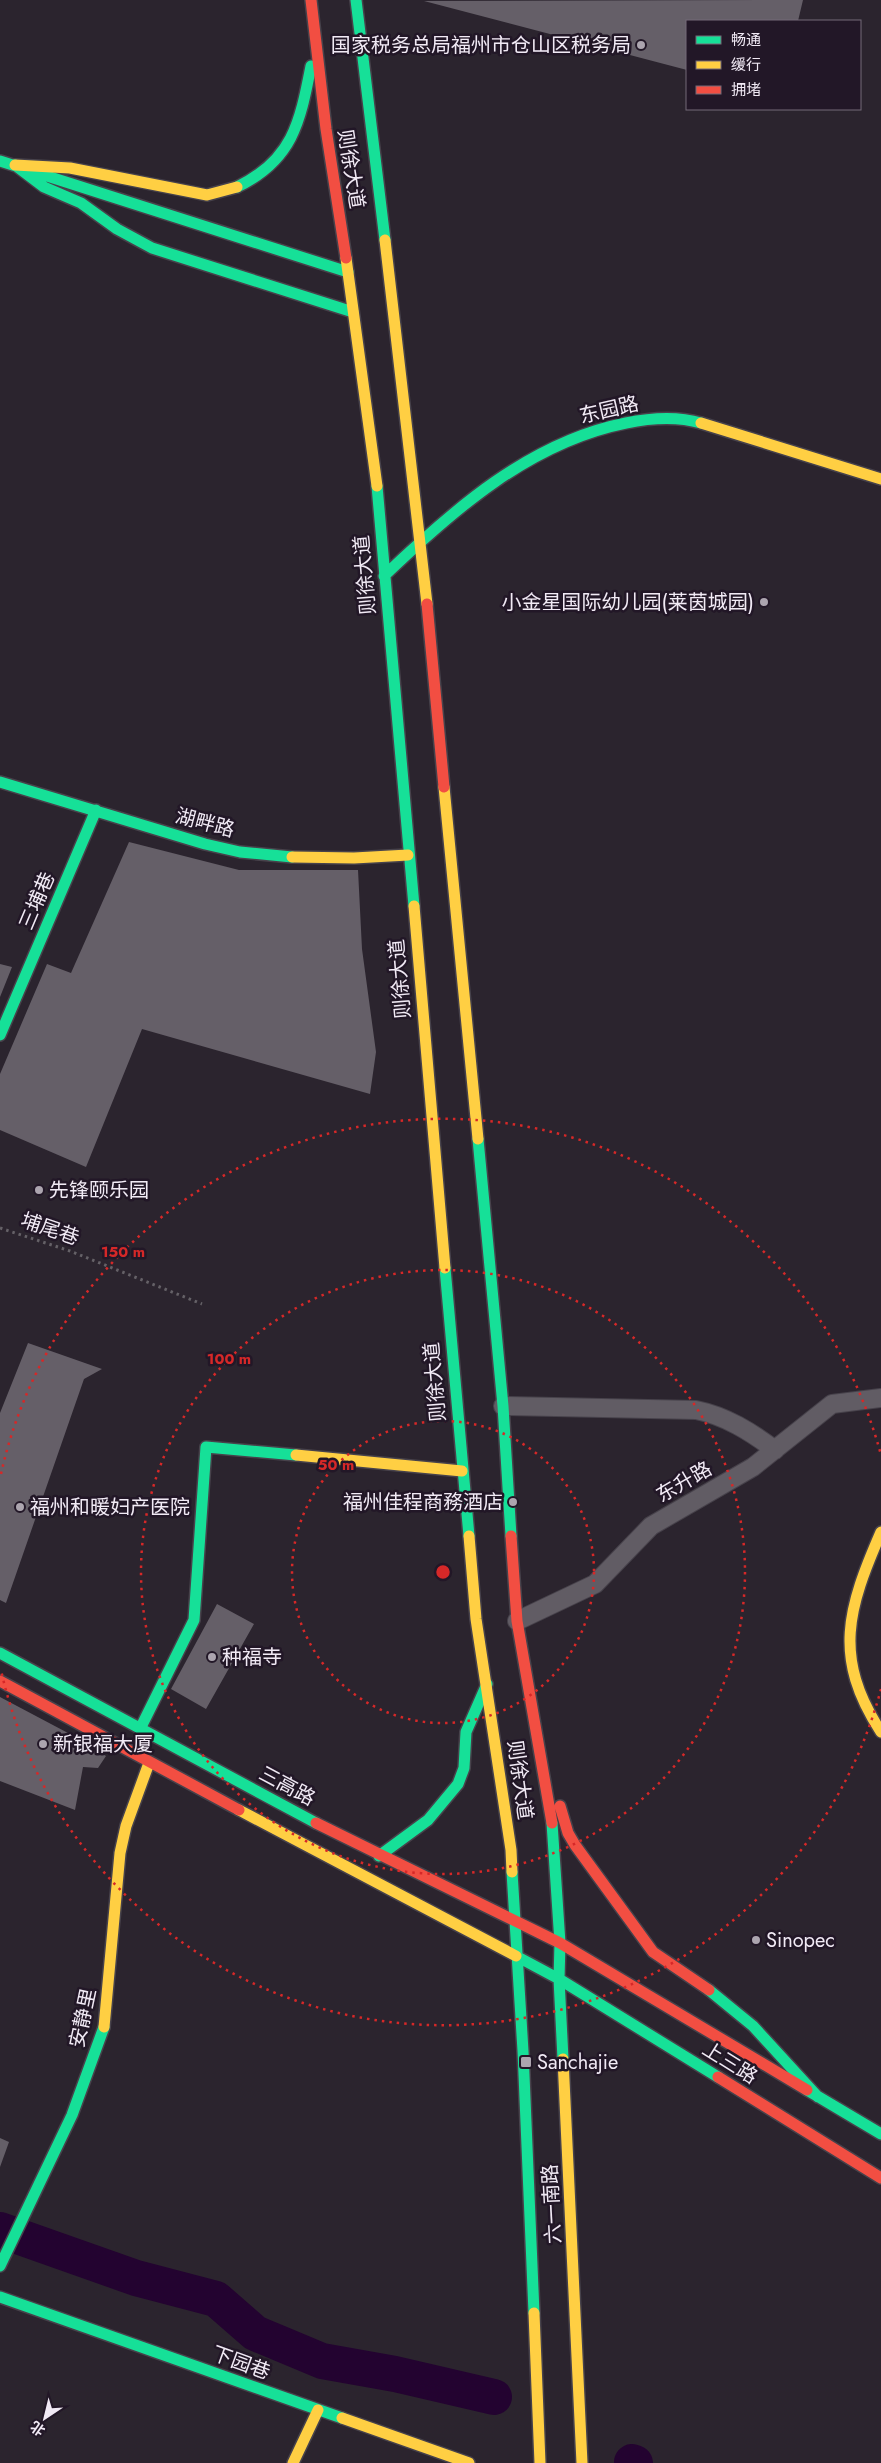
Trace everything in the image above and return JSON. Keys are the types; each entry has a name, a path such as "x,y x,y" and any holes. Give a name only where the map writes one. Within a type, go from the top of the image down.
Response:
{"main road":[{"name":"则徐大道","path":"311,0 326,129 377,483 408,856 476,1619 511,1850 523,2052 540,2463"},
{"name":"则徐大道","path":"356,0 420,541 503,1406 518,1621 552,1819 560,1943"},
{"path":"15,165 70,168 207,195 238,187 265,172 288,145 301,115 316,42"},
{"path":"0,161 348,272"},
{"path":"15,165 44,187 81,203 118,229 152,248 353,312"},
{"name":"东园路","path":"384,576 420,541 506,475 549,448 584,434 622,424 670,417 705,424 881,479"},
{"name":"湖畔路","path":"0,782 205,844 248,853 354,858 408,856"},
{"name":"三埔巷","path":"0,1035 96,810"},
{"path":"140,1729 194,1620 206,1447 462,1471"},
{"path":"881,1532 854,1598 850,1632 852,1659 858,1685 866,1707 881,1732"},
{"name":"三高路","path":"0,1653 379,1856 458,1895 514,1919 560,1943"},
{"path":"0,1681 149,1763 516,1956"},
{"path":"379,1856 415,1830 453,1792 463,1774 466,1757 465,1737 487,1684"},
{"path":"531,1696 568,1832 638,1934 653,1952 716,1995 754,2026 818,2098"},
{"name":"安静里","path":"0,2266 85,2083 103,2030 112,1961 120,1853 126,1826 149,1763"},
{"name":"六一南路","path":"560,1943 559,1979 582,2463"},
{"name":"上三路","path":"560,1943 707,2028 818,2098 881,2134"},
{"name":"上三路","path":"516,1956 559,1979 881,2178"},
{"name":"下园巷","path":"0,2297 469,2463"},
{"path":"292,2463 318,2410"}],"street":[{"name":"东升路","path":"518,1621 595,1584 651,1526 752,1467 832,1404 881,1398"},
{"path":"503,1406 696,1410 708,1412 735,1424 775,1450"}],"path":[{"name":"埔尾巷","path":"0,1228 70,1251 202,1304"}],"building":[{"name":"国家税务总局福州市仓山区税务局","path":"803,0 798,20 686,20 686,70 424,1"},
{"path":"129,842 239,870 358,870 362,949 376,1052 370,1094 142,1029 86,1167 0,1130 0,1074 47,964 71,973"},
{"path":"0,964 12,967 0,997"},
{"name":"福州和暖妇产医院","path":"28,1343 102,1369 84,1379 6,1603 0,1600 0,1413"},
{"name":"种福寺","path":"217,1604 254,1624 206,1709 171,1689"},
{"name":"新银福大厦","path":"0,1697 68,1733 106,1756 98,1768 83,1767 75,1810 0,1781"},
{"path":"0,2138 9,2142 0,2167"}],"waterway":[{"path":"0,2230 136,2278 216,2299 255,2333 322,2361 395,2374 494,2397"}],"traffic: fast":[{"path":"356,0 385,240"},
{"path":"237,187 271,165 282,152 298,122 311,66"},
{"path":"0,161 348,272"},
{"path":"15,165 44,187 81,203 117,229 152,248 353,312"},
{"path":"384,576 437,527 495,482 525,462 557,446 591,432 635,421 673,419 701,423"},
{"path":"377,486 414,906"},
{"path":"0,782 205,844 240,852 292,857"},
{"path":"0,1035 96,810"},
{"path":"478,1139 503,1406 511,1536"},
{"path":"445,1268 469,1536"},
{"path":"140,1729 194,1620 206,1447 296,1455"},
{"path":"0,1653 316,1823"},
{"path":"379,1856 428,1820 458,1784 464,1768 466,1732 487,1684"},
{"path":"552,1823 560,1943 559,1979 563,2059"},
{"path":"512,1872 523,2051 534,2313"},
{"path":"516,1956 559,1979 718,2077"},
{"path":"709,1990 753,2026 818,2097"},
{"path":"0,2266 72,2115 104,2027"},
{"path":"807,2090 881,2134"},
{"path":"0,2297 342,2418"}],"traffic: slow":[{"path":"15,165 70,168 207,195 237,187"},
{"path":"385,240 427,604"},
{"path":"346,258 377,486"},
{"path":"701,423 881,479"},
{"path":"444,787 478,1139"},
{"path":"292,857 354,858 408,855"},
{"path":"414,906 445,1268"},
{"path":"296,1455 462,1471"},
{"path":"881,1532 860,1585 850,1632 851,1656 856,1680 866,1705 881,1732"},
{"path":"469,1536 476,1619 511,1850 512,1872"},
{"path":"104,2027 120,1853 126,1826 149,1763"},
{"path":"239,1810 516,1956"},
{"path":"563,2059 582,2463"},
{"path":"534,2313 540,2463"},
{"path":"293,2463 318,2410"},
{"path":"342,2418 469,2463"}],"traffic: jam":[{"path":"311,0 326,129 346,258"},
{"path":"427,604 444,787"},
{"path":"511,1536 517,1621 552,1823"},
{"path":"0,1681 239,1810"},
{"path":"560,1806 568,1833 575,1845 653,1952 709,1990"},
{"path":"316,1823 560,1943"},
{"path":"560,1943 807,2090"},
{"path":"718,2077 881,2178"}],"place":[{"name":"国家税务总局福州市仓山区税务局","path":"641,45"},
{"name":"小金星国际幼儿园(莱茵城园)","path":"764,602"},
{"name":"先锋颐乐园","path":"39,1190"},
{"name":"福州佳程商務酒店","path":"513,1502"},
{"name":"福州和暖妇产医院","path":"20,1507"},
{"name":"种福寺","path":"212,1657"},
{"name":"新银福大厦","path":"43,1744"},
{"name":"Sinopec","path":"756,1940"},
{"name":"Sanchajie","path":"526,2062"}]}
